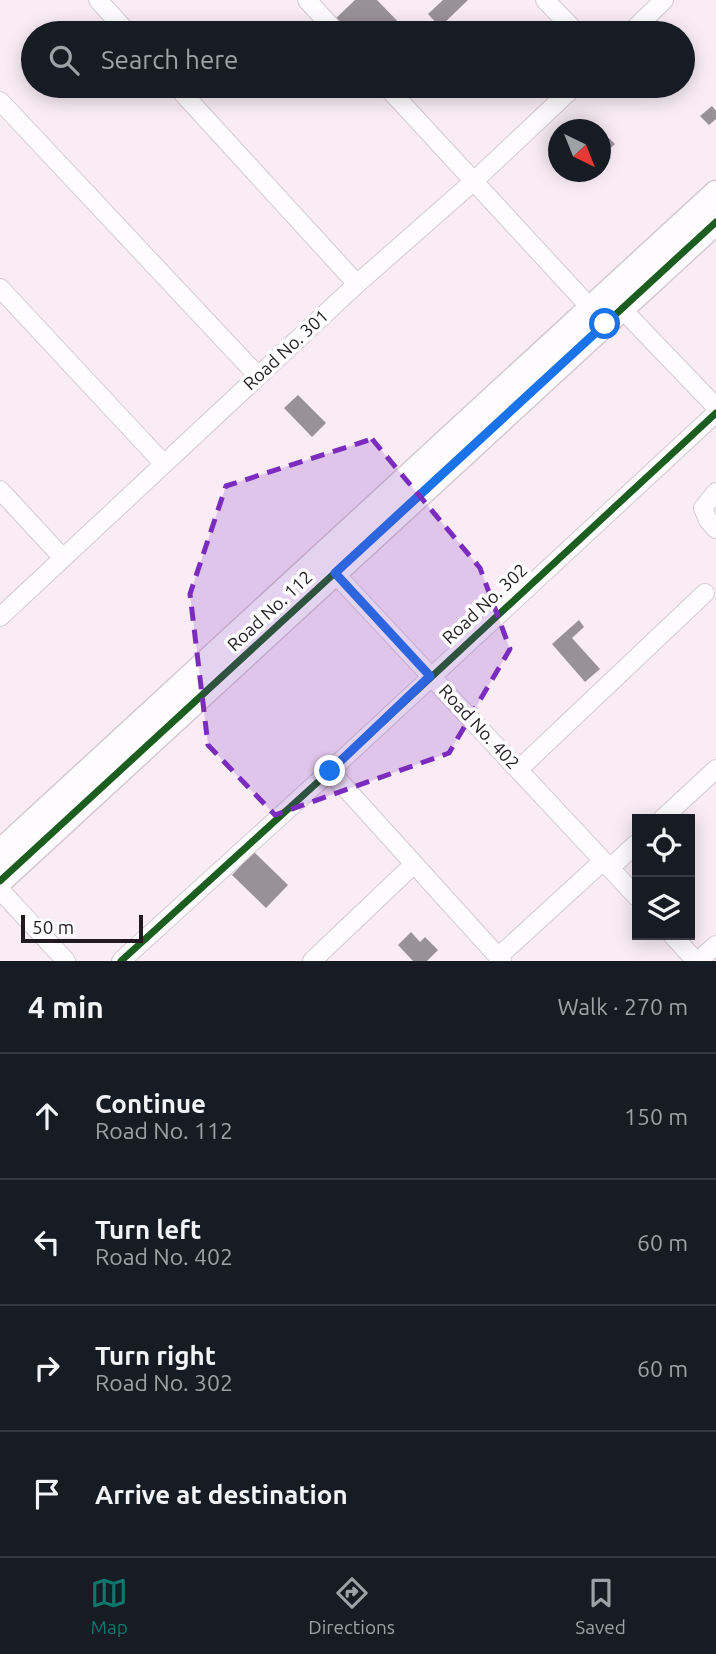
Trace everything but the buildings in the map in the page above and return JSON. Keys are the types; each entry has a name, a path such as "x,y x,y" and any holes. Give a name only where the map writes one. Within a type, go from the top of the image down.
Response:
{"street":[{"path":"98,0 117,21"},
{"path":"307,0 326,21"},
{"path":"545,0 565,21"},
{"path":"642,21 664,0"},
{"path":"187,98 357,284"},
{"path":"397,98 474,181 606,314 716,407"},
{"name":"Road No. 301","path":"0,617 163,463 562,98"},
{"path":"0,102 258,376"},
{"name":"Road No. 112","path":"606,314 716,193"},
{"name":"Road No. 112","path":"0,852 328,565 606,314 716,222"},
{"path":"0,288 163,463"},
{"name":"Road No. 302","path":"121,961 716,413"},
{"path":"0,490 63,558"},
{"path":"716,492 703,508 716,529"},
{"name":"Road No. 112","path":"0,881 328,565"},
{"name":"Road No. 402","path":"328,565 632,892"},
{"path":"518,770 705,593"},
{"path":"667,814 716,769"},
{"path":"330,771 500,959 606,864 632,846"},
{"path":"312,961 414,864"},
{"path":"0,890 66,961"},
{"path":"677,940 697,961 716,945"}],"highlighted area":[{"path":"372,439 480,568 510,649 449,753 275,815 208,745 190,594 226,486"}],"cycle path":[{"path":"0,881 716,222"},
{"path":"121,961 716,413"}],"route":[{"path":"330,771 430,676 335,573 605,324"}]}
